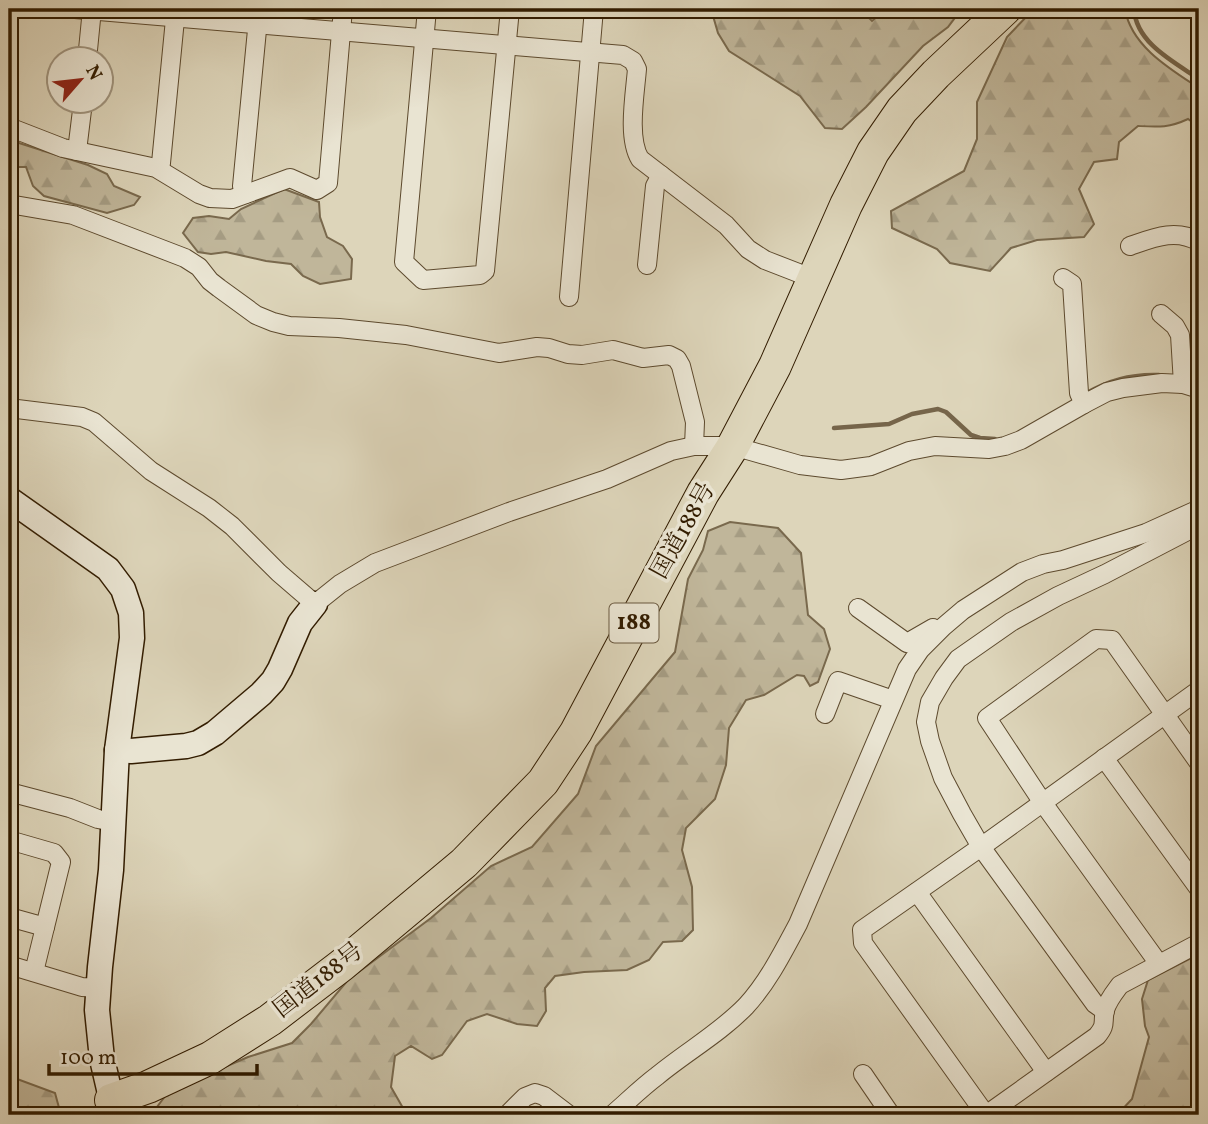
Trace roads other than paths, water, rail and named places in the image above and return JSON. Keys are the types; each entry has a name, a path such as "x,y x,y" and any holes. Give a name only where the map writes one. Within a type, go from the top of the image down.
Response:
{"highway":[{"name":"国道188号","path":"113,1107 210,1058 270,1020 464,863 543,782 576,732 703,493 733,446 775,366 846,205 873,152 902,110 1005,9"}],"street":[{"path":"87,46 86,9 258,17 341,32 623,55 633,61 637,69 633,135 635,150 640,159 726,225 748,249 765,260 814,279"},
{"path":"9,127 63,148 159,169 210,198 232,199 290,178 317,190 328,183 343,9"},
{"path":"427,9 404,262 423,280 480,275 485,271 510,9"},
{"path":"569,297 594,9"},
{"path":"159,169 175,13"},
{"path":"245,194 242,186 258,17"},
{"path":"77,151 81,116"},
{"path":"647,265 655,186 660,175"},
{"path":"9,204 73,215 185,258 199,267 210,281 256,314 289,326 405,335 499,353 537,347 568,355 613,350 643,358 669,355 677,359 681,366 695,422 694,446"},
{"path":"1130,246 1163,234 1191,237 1199,242"},
{"path":"1063,278 1072,284 1073,290 1079,393 1084,404"},
{"path":"117,750 186,746 198,743 215,733 273,681 299,623 315,604 340,584 384,559 607,479 671,451 694,446 733,446 800,465 841,470 871,466 909,451 935,446 989,449 1005,446 1021,440 1107,392 1162,383 1191,386 1180,335 1175,326 1161,314"},
{"path":"9,408 82,417 94,422 151,471 232,526 315,604"},
{"path":"9,499 108,569 128,601 132,638 117,750 111,870 97,1010 102,1059 113,1107"},
{"path":"620,1113 657,1076 724,1026 761,988 798,924 893,700 907,669 920,650 964,610 1022,572 1146,533 1199,509"},
{"path":"1105,1011 1095,1004 981,847 943,778 926,722 930,702 958,659 1011,622 1199,525"},
{"path":"858,608 906,643 939,625 943,627"},
{"path":"1159,964 986,718 1096,639 1112,640 1199,763"},
{"path":"825,714 838,681 893,700"},
{"path":"1199,691 862,930 863,943 986,1115 1097,1036 1104,1028 1105,1011 1120,985 1199,943"},
{"path":"1104,758 1199,889"},
{"path":"10,798 70,808 113,822"},
{"path":"9,840 54,853 61,862 34,972"},
{"path":"917,892 1046,1072"},
{"path":"9,917 45,927"},
{"path":"9,965 82,987 99,988"},
{"path":"863,1074 891,1115"},
{"path":"507,1115 525,1097 535,1093 544,1096 569,1115"}],"waterway":[{"path":"1134,9 1136,21 1149,42 1199,79"},
{"path":"1087,393 1122,379 1159,375"},
{"path":"1189,377 1199,380"},
{"path":"834,428 889,424 912,414 938,409 946,412 971,435 995,439"}]}
